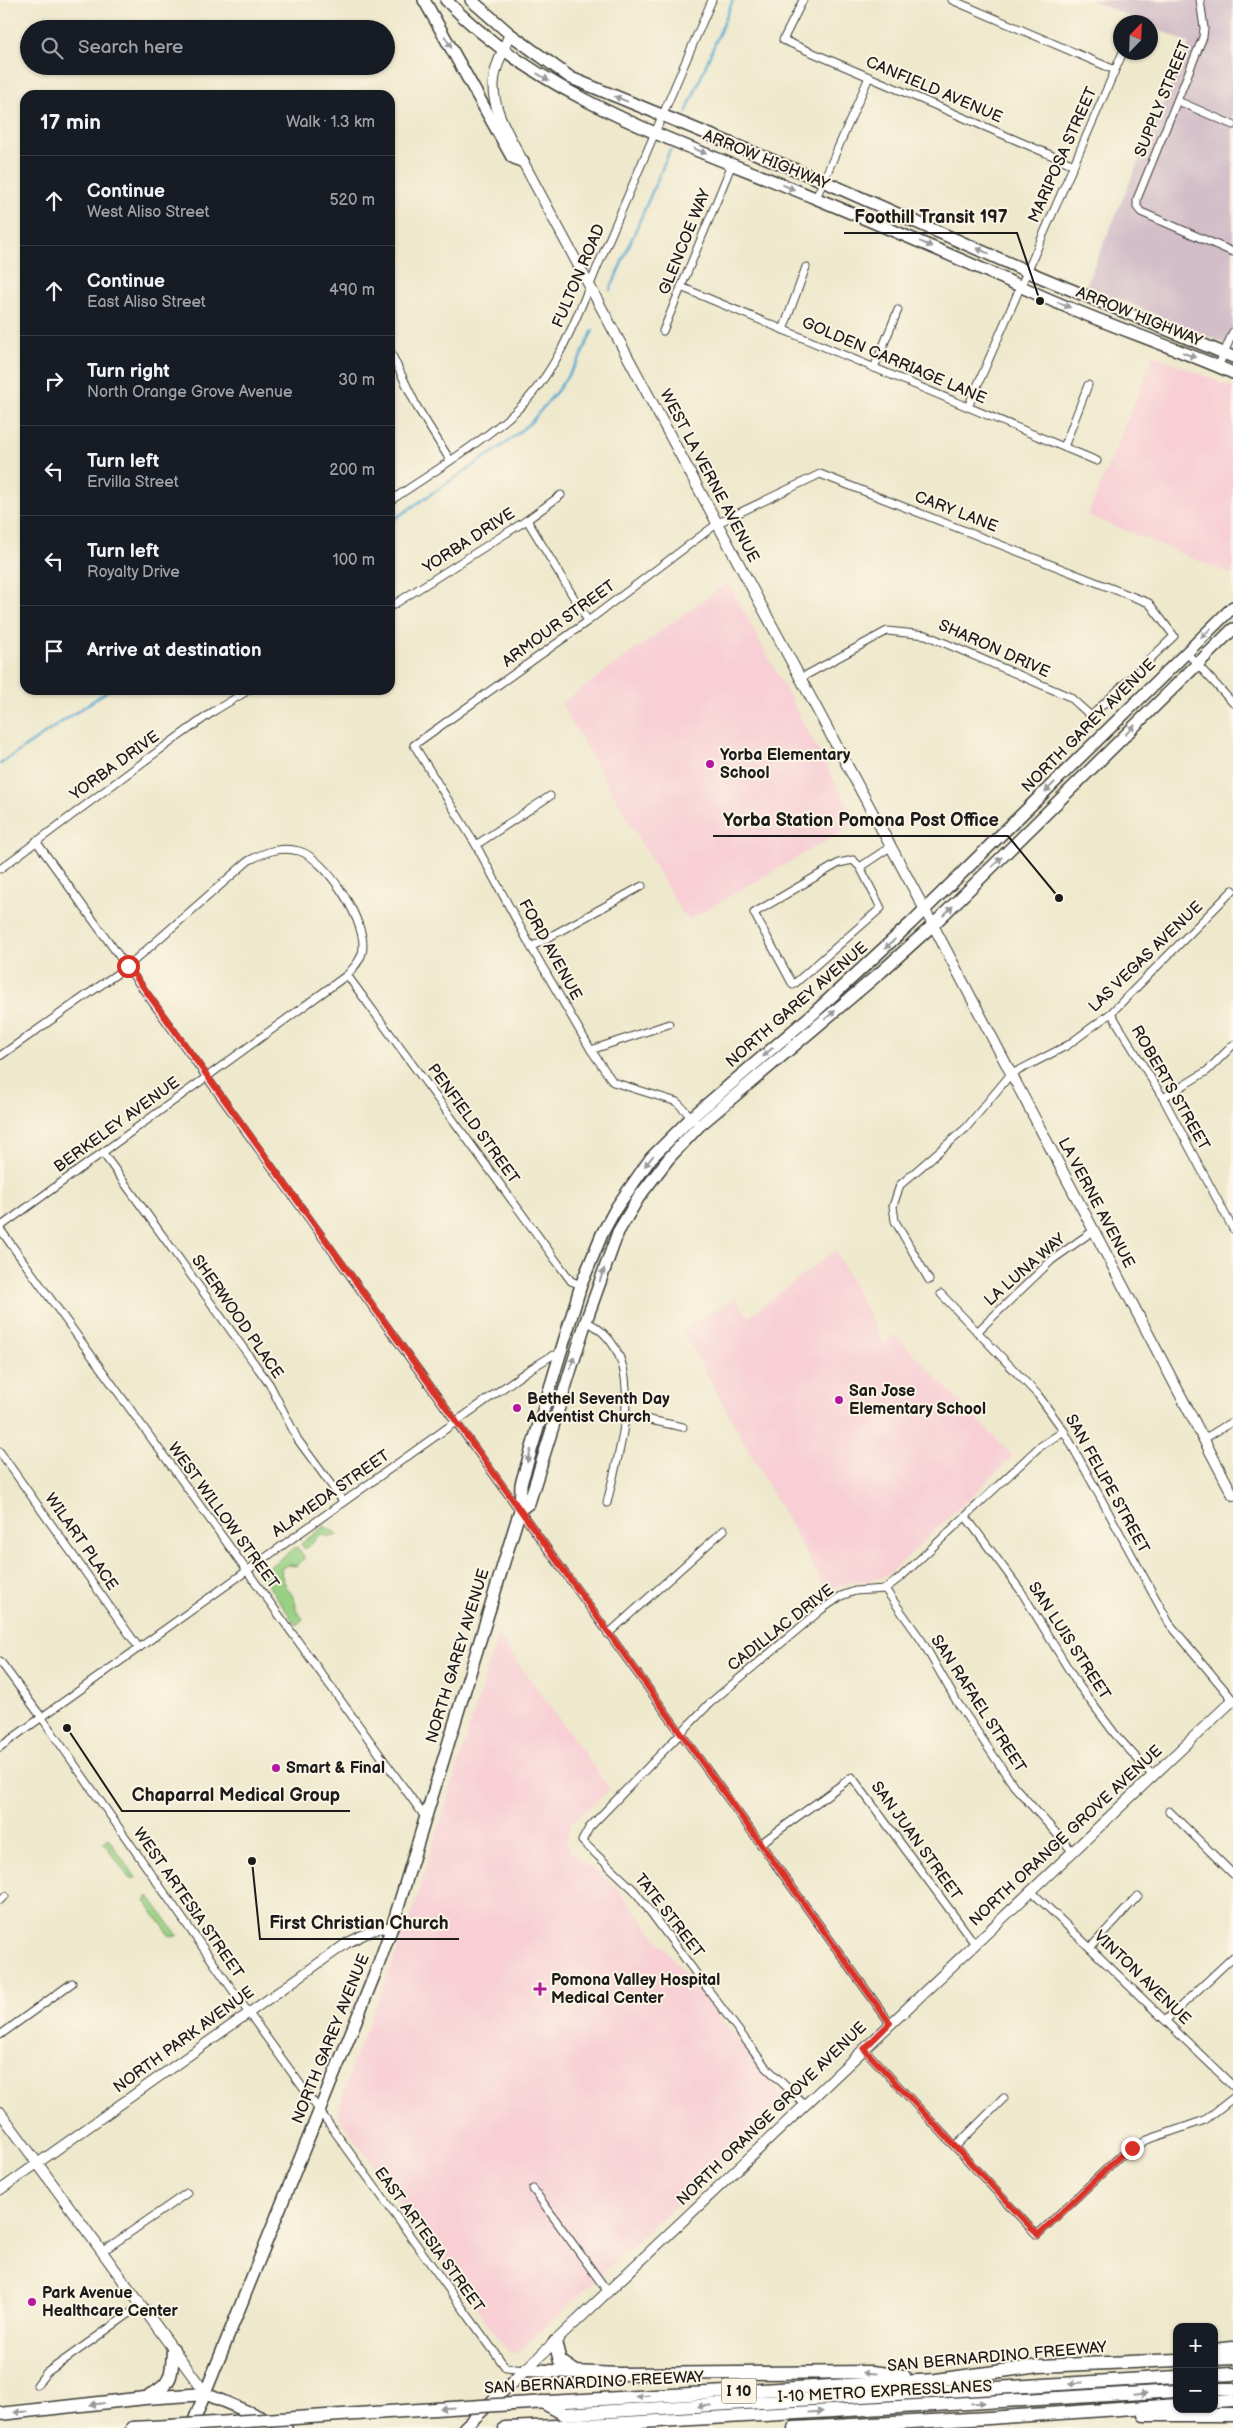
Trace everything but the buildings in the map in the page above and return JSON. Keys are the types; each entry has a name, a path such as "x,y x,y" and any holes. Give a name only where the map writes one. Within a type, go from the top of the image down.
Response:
{"highway":[{"path":"554,2342 560,2361 576,2372"},
{"path":"1218,2350 1233,2348"},
{"path":"145,2398 162,2390 166,2385 172,2366 173,2349"},
{"path":"1039,2366 1173,2353"},
{"path":"1218,2359 1233,2358"},
{"name":"SAN BERNARDINO FREEWAY","path":"132,2428 542,2402 936,2380 1039,2366 1173,2360"},
{"path":"525,2370 576,2372 872,2372 936,2380"},
{"path":"1218,2375 1233,2374"},
{"name":"I-10 METRO EXPRESSLANES","path":"542,2402 564,2414 1173,2377"},
{"path":"1218,2390 1233,2388"},
{"name":"I-10 METRO EXPRESSLANES","path":"505,2428 617,2424 1173,2391"},
{"path":"0,2414 145,2398 206,2394"},
{"path":"1218,2402 1233,2401"},
{"path":"794,2428 989,2418 1173,2405"},
{"path":"1042,2414 1233,2416"},
{"path":"914,2428 989,2418"}],"main road":[{"path":"424,0 512,157 522,162"},
{"name":"ARROW HIGHWAY","path":"446,0 503,50 567,91 655,132 1020,284 1037,294 1233,373"},
{"name":"ARROW HIGHWAY","path":"470,0 510,34 571,78 823,181 1228,355"},
{"name":"WEST LA VERNE AVENUE","path":"510,34 494,78 496,107 522,162 933,925"},
{"name":"NORTH GAREY AVENUE","path":"520,1510 529,1503 586,1321 618,1232 639,1198 695,1122 925,910 1233,607"},
{"name":"NORTH GAREY AVENUE","path":"191,2428 392,1927 520,1510 521,1484 558,1356 581,1285 616,1208 632,1182 651,1158 882,972 933,925 1233,629"},
{"path":"1095,765 1097,740"},
{"name":"LA VERNE AVENUE","path":"933,925 1010,1075 1233,1495"},
{"path":"586,1321 577,1316 592,1271 594,1253"},
{"name":"NORTH ORANGE GROVE AVENUE","path":"464,2428 1233,1700"},
{"path":"0,2112 206,2394 286,2428"}],"street":[{"name":"FULTON ROAD","path":"395,498 515,412 526,400 560,352 580,312 589,286 712,0"},
{"name":"CANFIELD AVENUE","path":"803,0 784,40 1074,165"},
{"path":"952,0 1115,70"},
{"name":"SUPPLY STREET","path":"1200,0 1204,28 1202,37 1178,102 1137,199 1137,207 1141,212 1233,252"},
{"name":"MARIPOSA STREET","path":"968,407 1020,284 1119,60"},
{"path":"816,198 869,77"},
{"path":"1178,102 1233,125"},
{"name":"GLENCOE WAY","path":"663,331 732,164"},
{"path":"783,330 806,267"},
{"name":"GOLDEN CARRIAGE LANE","path":"681,287 1097,461"},
{"path":"874,368 898,310"},
{"path":"1218,367 1228,355 1233,332"},
{"path":"395,361 417,407 450,460"},
{"path":"1064,447 1088,385"},
{"name":"CARY LANE","path":"718,523 820,474 1149,603 1174,636 1091,716"},
{"name":"YORBA DRIVE","path":"395,604 527,520 561,495"},
{"path":"527,520 588,621"},
{"name":"ARMOUR STREET","path":"414,745 588,621 718,523"},
{"name":"SHARON DRIVE","path":"800,679 887,631 926,635 1070,698 1091,716"},
{"path":"1186,652 1233,702"},
{"name":"YORBA DRIVE","path":"0,869 150,757 214,711 241,695"},
{"name":"FORD AVENUE","path":"414,745 476,844 531,947 591,1050 613,1082 677,1102 695,1122"},
{"path":"476,844 550,796"},
{"path":"36,841 457,1422 608,1634 681,1731 760,1844 890,2023"},
{"path":"860,867 890,847"},
{"name":"BERKELEY AVENUE","path":"0,1056 128,966 248,861 268,851 285,849 309,855 326,869 357,919 363,936 362,953 357,964 347,975 0,1228"},
{"path":"853,860 860,867 881,908 793,985 754,913 839,863 853,860"},
{"path":"531,947 642,886"},
{"name":"LAS VEGAS AVENUE","path":"929,1280 895,1221 893,1206 895,1194 906,1178 971,1122 1010,1075 1068,1045 1111,1013 1233,890"},
{"name":"PENFIELD STREET","path":"347,975 571,1281 581,1285"},
{"name":"ROBERTS STREET","path":"1111,1013 1162,1098 1232,1227"},
{"path":"591,1050 668,1024"},
{"path":"1162,1098 1207,1071 1233,1045"},
{"name":"SHERWOOD PLACE","path":"103,1153 270,1384 298,1440 343,1501"},
{"name":"WEST WILLOW STREET","path":"0,1228 425,1817"},
{"name":"LA LUNA WAY","path":"977,1332 1052,1260 1093,1231"},
{"name":"SAN FELIPE STREET","path":"941,1294 1038,1395 1064,1430 1161,1611 1182,1641 1233,1700"},
{"path":"586,1321 600,1331 621,1360 626,1379 626,1414 607,1504"},
{"name":"ALAMEDA STREET","path":"0,1748 527,1371 553,1355 558,1356"},
{"path":"626,1414 683,1427"},
{"path":"1204,1439 1233,1422"},
{"path":"884,1589 901,1577 1038,1448 1064,1430"},
{"name":"WILART PLACE","path":"0,1452 139,1648"},
{"name":"SAN LUIS STREET","path":"966,1517 1021,1591 1076,1683 1115,1734 1153,1776"},
{"path":"608,1634 724,1530"},
{"name":"CADILLAC DRIVE","path":"582,1841 589,1828 629,1789 681,1731 755,1664 841,1596 855,1591 884,1589"},
{"name":"SAN RAFAEL STREET","path":"884,1589 922,1641 957,1702 1014,1786 1073,1852"},
{"name":"WEST ARTESIA STREET","path":"0,1661 319,2112"},
{"name":"SAN JUAN STREET","path":"760,1844 852,1778 975,1944"},
{"path":"1169,1811 1233,1874"},
{"name":"TATE STREET","path":"582,1841 634,1890 765,2066 805,2105"},
{"name":"VINTON AVENUE","path":"1031,1891 1233,2086"},
{"path":"1090,1948 1138,1896"},
{"name":"NORTH PARK AVENUE","path":"0,2190 248,2012 361,1934 375,1929 392,1927"},
{"path":"1166,2020 1233,1957"},
{"path":"0,2035 72,1983"},
{"path":"864,2049 1038,2235 1119,2157 1147,2140 1205,2120 1233,2098"},
{"path":"955,2147 1004,2098"},
{"name":"EAST ARTESIA STREET","path":"319,2112 506,2368 525,2370"},
{"path":"533,2189 608,2292"},
{"path":"102,2251 187,2193"},
{"path":"37,2384 46,2373 140,2306"}],"shaded area":[{"path":"1090,0 1233,0 1233,347 1086,285 1189,43 1158,29 1158,15 1126,15"},
{"path":"1154,355 1233,388 1233,575 1088,515"},
{"name":"Yorba Elementary School","path":"728,582 857,823 690,919 683,915 561,704"},
{"name":"San Jose Elementary School","path":"835,1250 884,1344 894,1334 1013,1456 893,1571 880,1578 842,1585 828,1593 682,1330 735,1298 749,1317"},
{"name":"Pomona Valley Hospital Medical Center","path":"498,1635 610,1789 571,1823 566,1839 570,1852 616,1887 787,2101 516,2354 508,2351 337,2115 352,2065 412,1913"}],"green space":[{"path":"324,1526 339,1535 330,1537 321,1534 305,1549 301,1544"},
{"path":"297,1547 305,1558 296,1566 289,1565 281,1568 283,1581 294,1599 296,1610 303,1619 296,1625 260,1573"},
{"path":"108,1838 136,1878 129,1878 104,1843"},
{"path":"149,1896 178,1936 170,1936 145,1901"}],"waterway":[{"path":"686,113 733,0"},
{"path":"610,290 670,150"},
{"path":"395,519 505,444 531,422 557,391 579,360 593,330"},
{"path":"0,764 102,695"}],"place":[{"name":"Foothill Transit 197","path":"1040,301"},
{"name":"Yorba Elementary School","path":"710,764"},
{"name":"Yorba Station Pomona Post Office","path":"1059,898"},
{"name":"San Jose Elementary School","path":"839,1400"},
{"name":"Bethel Seventh Day Adventist Church","path":"517,1408"},
{"name":"Chaparral Medical Group","path":"67,1728"},
{"name":"Smart & Final","path":"276,1768"},
{"name":"First Christian Church","path":"252,1861"},
{"name":"Pomona Valley Hospital Medical Center","path":"540,1989"},
{"name":"Park Avenue Healthcare Center","path":"32,2302"}],"route":[{"path":"128,966 890,2023 864,2049 1038,2235 1119,2157 1132,2148"}]}
